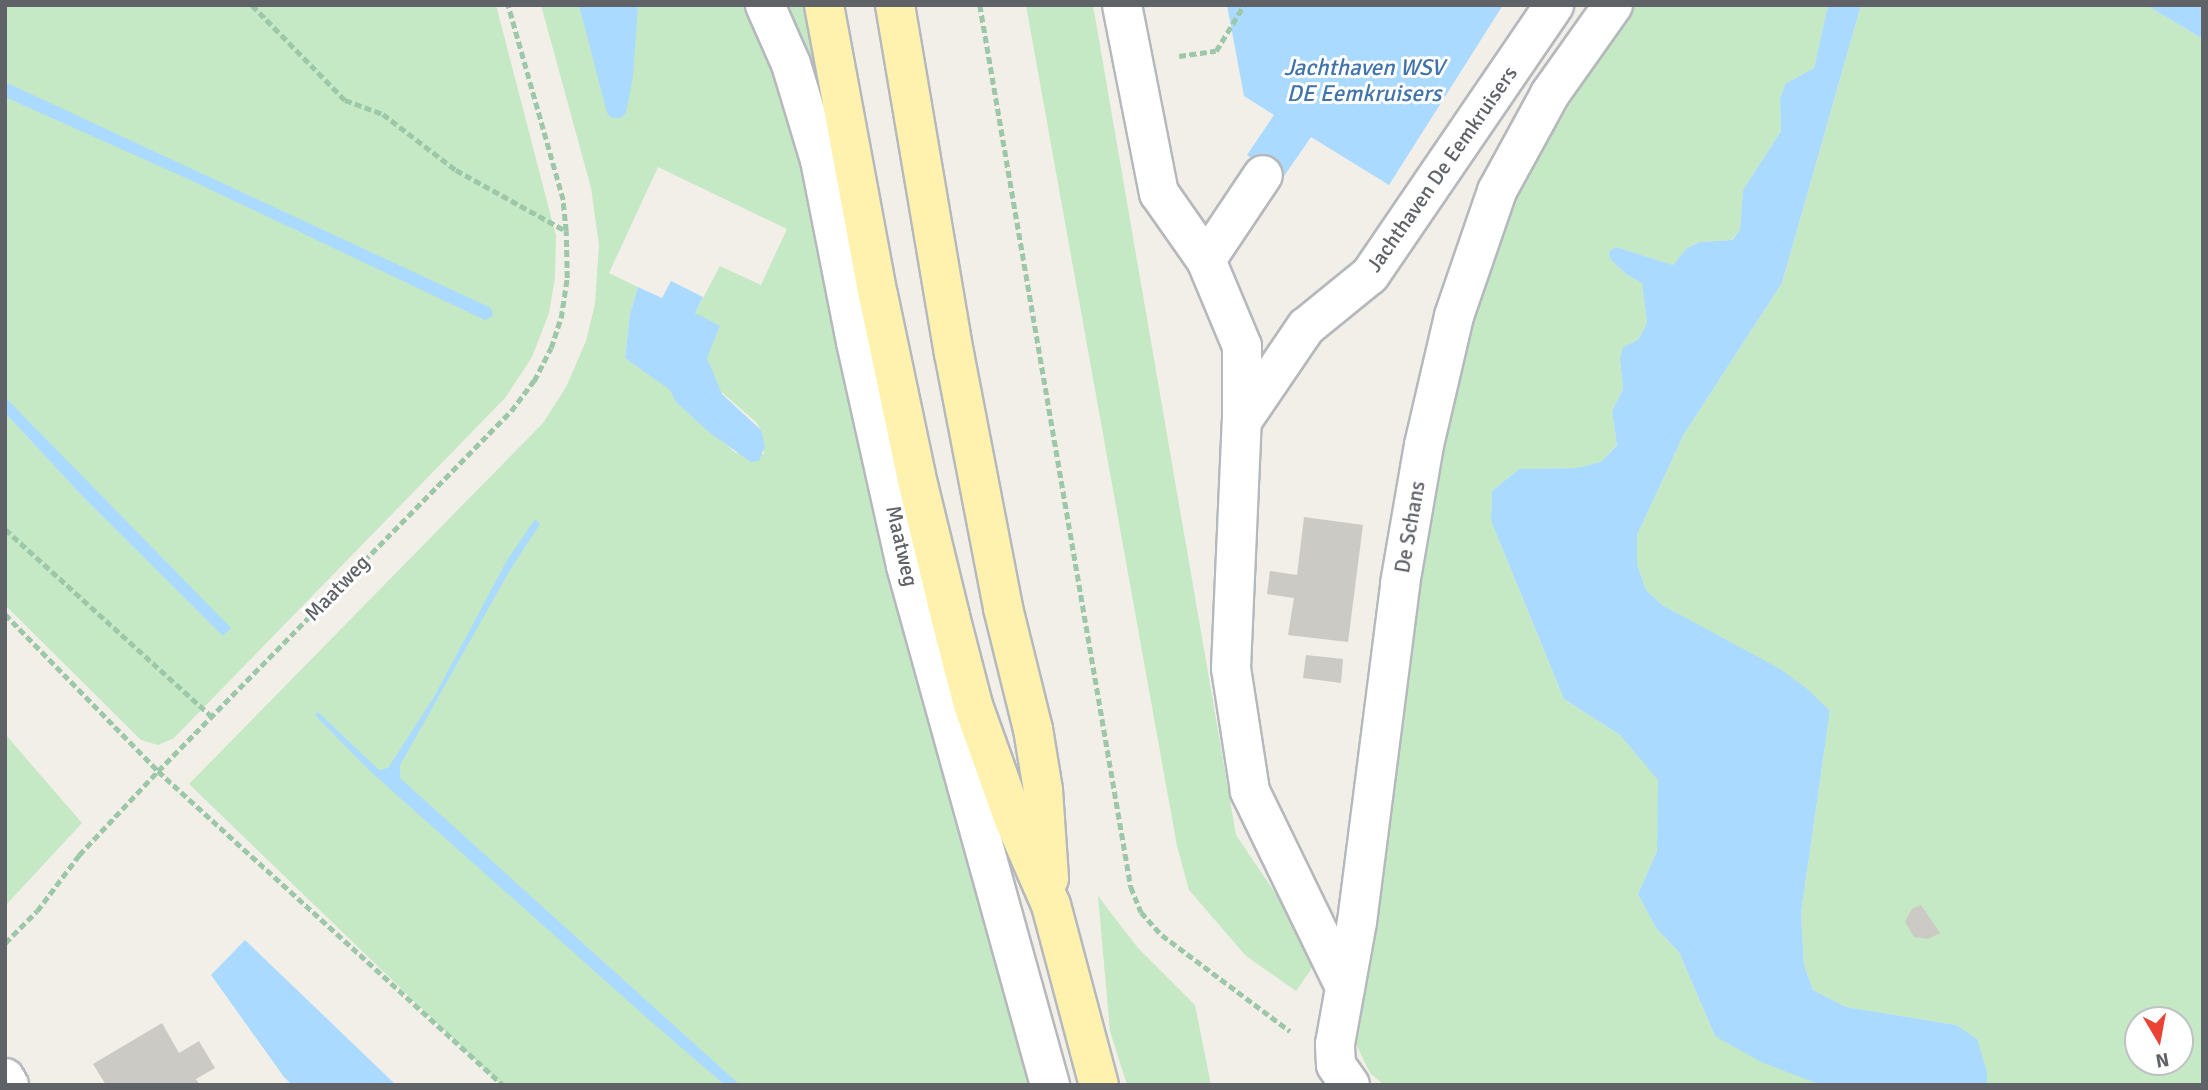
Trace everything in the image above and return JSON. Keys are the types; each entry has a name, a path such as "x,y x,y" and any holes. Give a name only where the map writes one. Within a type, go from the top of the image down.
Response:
{"main road":[{"name":"Maatweg","path":"824,5 881,308 916,476 950,616 973,705 1014,820 1051,905 1099,1085"},
{"name":"Maatweg","path":"895,5 967,420 1003,608 1044,790 1051,905"}],"street":[{"name":"Maatweg","path":"765,5 792,64 820,160 906,566 1050,1085"},
{"path":"1122,5 1159,193 1206,260 1241,346 1242,421 1231,668 1250,791 1345,987"},
{"name":"Jachthaven De Eemkruisers","path":"1242,421 1306,327 1370,275 1554,5"},
{"name":"De Schans","path":"1343,1075 1335,1044 1357,922 1400,584 1424,445 1454,316 1497,191 1550,93 1613,5"},
{"path":"1206,260 1262,175"},
{"path":"5,1078 9,1085"}],"path":[{"path":"252,5 345,100 383,114 456,170 566,231"},
{"name":"Maatweg","path":"5,943 37,911 79,855 158,771 511,411 534,381 561,318 567,278 566,231 563,200 508,5"},
{"path":"980,5 1135,899 1151,925 1174,945 1343,1075"},
{"path":"1133,64 1216,51 1244,5"},
{"path":"5,529 212,717"},
{"path":"5,614 158,771 503,1085"}],"green space":[{"path":"5,5 496,5 556,236 555,277 549,313 532,357 505,398 174,738 158,745 141,740 5,605 5,413 84,498 198,611 116,514 5,397"},
{"path":"541,5 746,5 759,30 791,112 879,530 968,869 1035,1085 501,1085 189,784 543,423 566,387 586,341 595,304 599,245 591,188","holes":["658,167 787,229 761,285 720,266 695,313 712,340 707,358 718,389 756,422 761,430 764,454 736,453 676,402 671,390 625,358 630,314 638,287 609,273"]},
{"path":"782,5 810,5 823,64 808,69"},
{"path":"1026,5 1093,5 1236,835 1278,897 1324,931 1310,971 1296,991 1246,956 1189,890 1177,846"},
{"path":"1634,5 1828,5 1814,68 1785,84 1780,99 1781,131 1743,190 1740,230 1731,240 1700,242 1687,248 1673,265 1616,247 1610,259 1627,275 1642,283 1647,323 1638,340 1620,360 1623,389 1612,411 1617,444 1601,462 1577,468 1519,469 1492,491 1491,521 1564,699 1620,735 1659,780 1657,851 1638,894 1656,928 1679,952 1715,1036 1821,1085 1384,1085 1370,1073 1355,1042 1356,999 1438,446 1454,376 1512,202 1585,78"},
{"path":"1861,5 2146,5 2203,39 2203,1085 1987,1085 1987,1072 1956,1025 1846,1007 1813,990 1804,965 1801,913 1830,711 1719,638 1662,605 1646,590 1637,564 1637,535 1684,434 1782,283"},
{"path":"5,734 82,823 5,906"},
{"path":"1098,896 1138,948 1195,1005 1211,1085 1127,1085 1110,1031"}],"water":[{"path":"579,5 638,5 633,76 626,113 621,118 612,118 607,113"},
{"name":"Jachthaven WSV DE Eemkruisers","path":"1227,5 1503,5 1389,185 1311,137 1282,179 1247,155 1274,115 1244,96"},
{"path":"1828,5 1861,5 1782,283 1684,434 1637,535 1637,564 1646,590 1662,605 1780,669 1806,688 1830,711 1801,913 1804,965 1813,990 1846,1007 1956,1025 1977,1039 1987,1072 1987,1085 1821,1085 1761,1062 1715,1036 1679,952 1656,928 1638,894 1657,851 1658,780 1620,735 1564,699 1491,521 1492,491 1519,469 1577,468 1601,462 1617,445 1612,411 1623,389 1620,360 1623,347 1638,340 1647,323 1642,283 1627,275 1610,259 1609,252 1616,247 1673,265 1687,248 1700,242 1732,240 1740,230 1743,190 1781,131 1780,99 1785,84 1814,68"},
{"path":"2146,5 2203,5 2203,39"},
{"path":"5,82 491,308 493,316 485,320 188,179 5,97"},
{"path":"671,281 703,297 695,313 720,326 707,358 722,394 761,430 765,446 759,461 751,462 710,433 676,402 670,390 625,358 630,314 638,287 662,298"},
{"path":"5,397 231,628 223,636 84,498 5,413"},
{"path":"535,519 540,524 510,570 400,765 400,778 740,1085 725,1085 656,1026 371,772 315,715 318,712 379,770 388,768 434,697 506,562"},
{"path":"245,940 396,1085 292,1085 211,975"}],"building":[{"path":"1304,517 1363,525 1348,642 1288,635 1294,598 1267,594 1270,571 1297,575"},
{"path":"1306,655 1343,659 1341,683 1303,678"},
{"path":"1921,905 1940,933 1928,939 1914,937 1905,922 1912,909"},
{"path":"162,1023 179,1053 199,1041 215,1068 196,1079 200,1085 106,1085 93,1064"}]}
